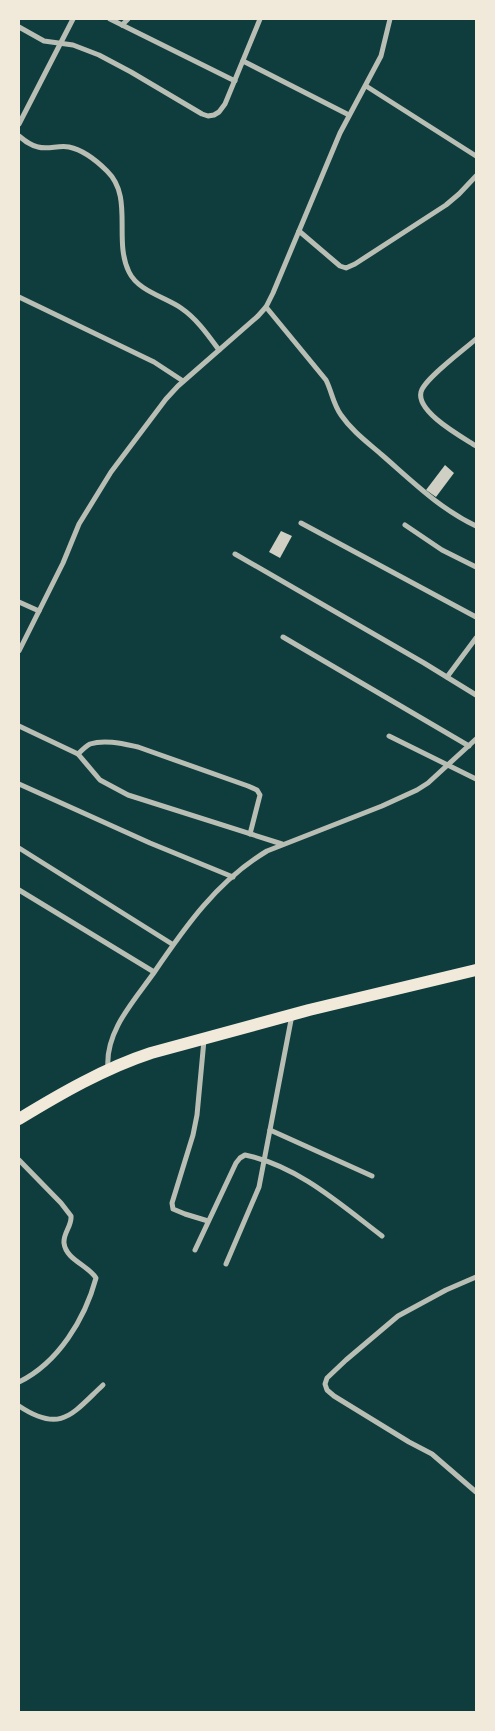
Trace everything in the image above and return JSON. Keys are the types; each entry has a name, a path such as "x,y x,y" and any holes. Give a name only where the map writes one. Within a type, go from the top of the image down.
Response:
{"main road":[{"path":"19,1119 108,1070 150,1053 292,1014 476,970"}],"street":[{"path":"19,124 73,19"},
{"path":"110,19 235,81"},
{"path":"122,25 128,19"},
{"path":"19,28 44,41 85,49 116,64 208,116 219,112 230,95 260,19"},
{"path":"19,651 63,563 87,508 111,472 166,399 183,381 266,307 349,115 381,56 390,19"},
{"path":"243,61 349,115"},
{"path":"366,86 476,156"},
{"path":"19,136 39,148 58,146 76,149 107,171 116,182 120,192 122,251 129,273 137,282 180,307 191,316 200,324 219,350"},
{"path":"298,231 340,266 346,268 446,205 460,194 476,176"},
{"path":"19,297 154,362 183,381"},
{"path":"266,307 326,380 334,405 353,430 427,494 457,517 476,526"},
{"path":"475,444 449,428 425,408 421,400 421,392 431,378 476,339"},
{"path":"301,523 476,617"},
{"path":"406,526 442,550 476,568"},
{"path":"235,554 476,695"},
{"path":"19,602 39,611"},
{"path":"283,637 469,746"},
{"path":"447,677 476,638"},
{"path":"19,726 78,754 100,780 128,795 282,844"},
{"path":"389,736 476,779"},
{"path":"108,1070 107,1058 112,1037 128,1010 172,944 198,911 232,877 253,860 282,844 398,800 428,783 476,739"},
{"path":"78,754 90,744 124,744 248,786 256,790 260,795 250,834"},
{"path":"19,784 150,843 232,877"},
{"path":"19,848 172,944"},
{"path":"19,890 154,972"},
{"path":"226,1264 259,1187 292,1014"},
{"path":"205,1037 197,1115 193,1135 172,1203 173,1209 178,1212 208,1221"},
{"path":"270,1130 372,1176"},
{"path":"195,1250 240,1158 244,1155 264,1159 318,1188 382,1236"},
{"path":"19,1160 71,1216 70,1226 63,1240 65,1249 92,1272 96,1278 91,1294 68,1338 42,1367 31,1376 19,1382"},
{"path":"476,1277 446,1290 398,1316 346,1360 328,1378 325,1384 334,1396 432,1454 476,1492"},
{"path":"19,1406 41,1419 55,1420 68,1417 103,1385"}],"building":[{"path":"445,465 454,473 436,497 426,490"},
{"path":"281,531 292,536 280,558 269,552"}]}
